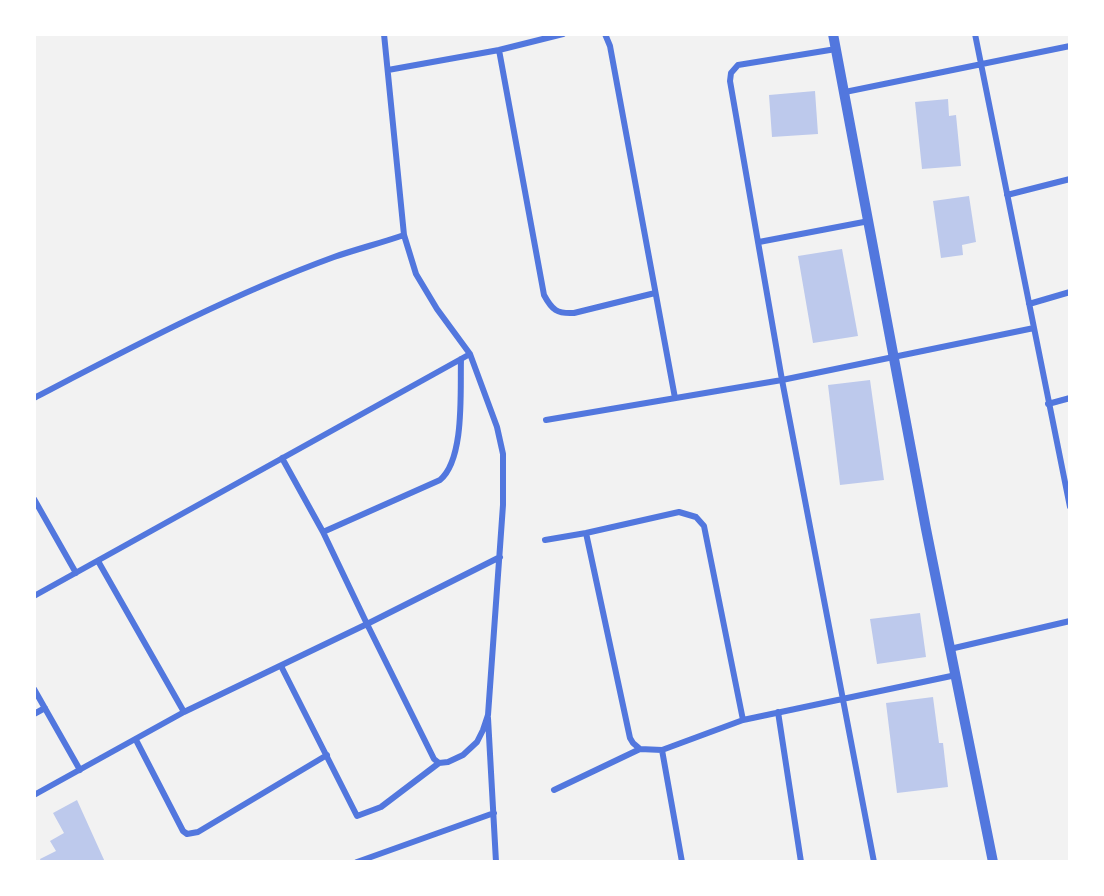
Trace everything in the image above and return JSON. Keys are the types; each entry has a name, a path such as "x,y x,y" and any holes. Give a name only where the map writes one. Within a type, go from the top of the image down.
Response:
{"street":[{"path":"384,34 404,236 416,274 437,309 470,354 497,427 503,454 503,505 488,715 496,861"},
{"path":"388,70 499,50 563,34"},
{"path":"605,34 610,46 675,398"},
{"path":"833,34 950,649 993,861"},
{"path":"975,34 1069,504"},
{"path":"844,92 982,62 1070,46"},
{"path":"836,49 738,65 731,73 730,81 782,380 874,861"},
{"path":"499,50 544,296 550,308 560,314 574,313 655,293"},
{"path":"1007,195 1070,178"},
{"path":"759,242 868,221"},
{"path":"34,398 154,335 290,274 335,257 404,236"},
{"path":"1029,304 1070,292"},
{"path":"546,420 782,380 1034,328"},
{"path":"34,596 470,354"},
{"path":"323,532 440,480 451,469 458,448 461,359"},
{"path":"1048,404 1070,398"},
{"path":"282,458 323,532 434,759 439,763"},
{"path":"34,499 76,573"},
{"path":"545,540 680,512 696,518 704,526 743,720"},
{"path":"586,533 630,738 633,744 640,749"},
{"path":"34,795 184,712 500,557"},
{"path":"98,561 184,712"},
{"path":"950,649 1070,621"},
{"path":"281,666 357,816 381,807 439,763 448,762 463,755 477,742 488,715"},
{"path":"554,790 640,749 662,750 743,720 956,675"},
{"path":"34,689 80,770"},
{"path":"34,714 45,708"},
{"path":"778,712 801,861"},
{"path":"136,740 186,834 198,832 327,755"},
{"path":"662,750 682,861"},
{"path":"357,861 494,813"}],"building":[{"path":"815,91 818,134 772,137 769,95"},
{"path":"948,99 949,116 956,115 961,166 922,169 915,102"},
{"path":"969,196 976,242 962,245 963,255 941,258 933,201"},
{"path":"842,249 858,336 813,343 798,256"},
{"path":"870,380 884,480 840,485 828,385"},
{"path":"920,613 926,657 877,664 870,619"},
{"path":"933,697 939,743 943,743 948,787 897,793 886,703"},
{"path":"77,800 105,862 41,862 40,859 56,851 50,841 64,833 53,813"}]}
